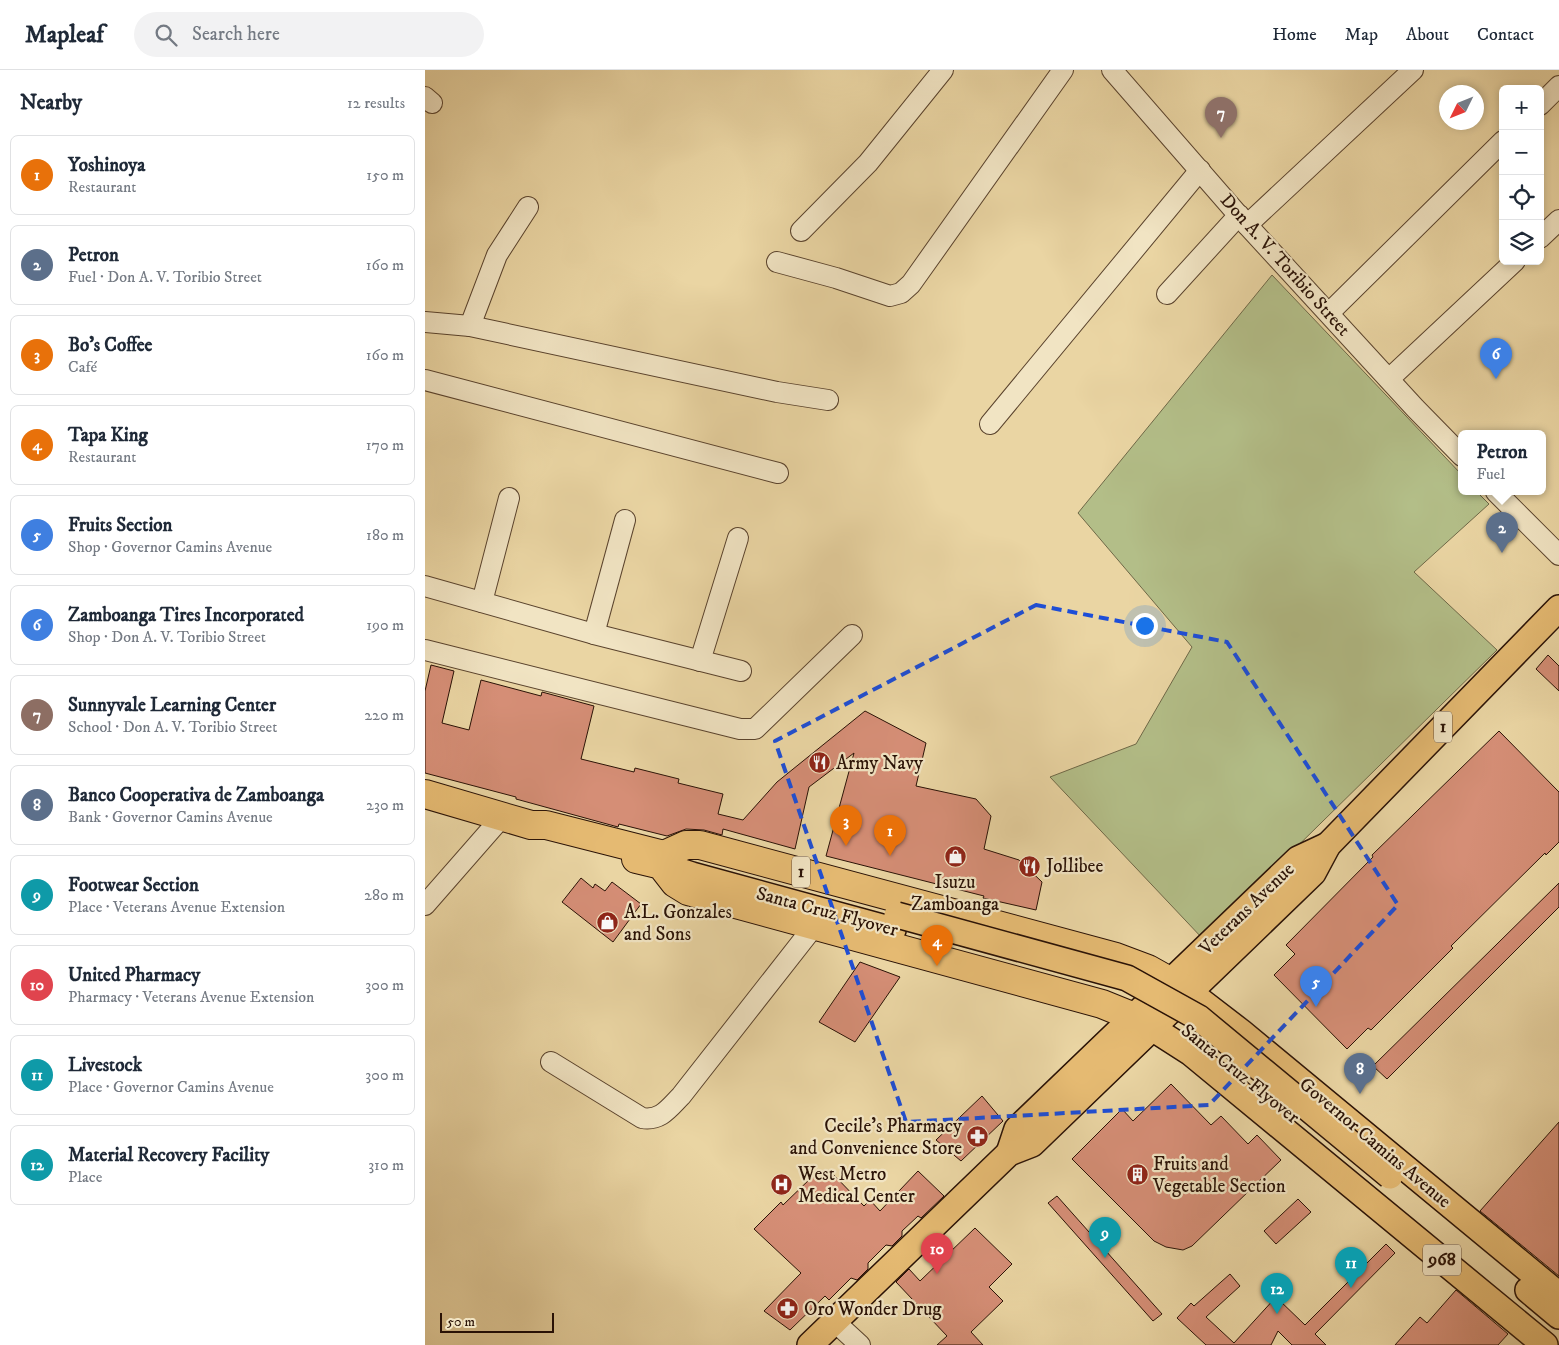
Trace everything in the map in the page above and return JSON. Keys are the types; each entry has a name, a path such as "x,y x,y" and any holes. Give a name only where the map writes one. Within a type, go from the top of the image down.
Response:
{"highway":[{"path":"425,794 517,821 546,825 663,860 675,883 688,891 1080,997 1102,1004 1143,1022"},
{"name":"1","path":"663,860 685,845 700,845 1134,963 1180,987"},
{"path":"927,956 939,910"},
{"path":"1004,977 1016,931"},
{"path":"1080,997 1093,951"}],"main road":[{"name":"Veterans Avenue","path":"1180,987 1313,874 1328,846 1559,608"},
{"name":"Santa Cruz Flyover","path":"663,860 696,861 895,922 1127,978 1199,1018 1559,1336"},
{"name":"1","path":"1143,1022 1180,987"},
{"name":"Governor Camins Avenue","path":"1180,987 1241,1032 1559,1295"},
{"name":"968","path":"1143,1022 1191,1053 1211,1069 1545,1345"},
{"path":"811,1345 1009,1153 1017,1129 1143,1022"},
{"path":"1211,1069 1241,1032"},
{"path":"1275,1122 1305,1085"},
{"path":"1339,1174 1369,1138"},
{"name":"Santa Cruz Flyover","path":"1385,1182 1559,1316"}],"street":[{"path":"801,231 868,163 943,70"},
{"path":"777,262 836,278 890,296 901,293 911,284 1063,70"},
{"name":"Don A. V. Toribio Street","path":"1112,70 1243,220 1458,452"},
{"path":"1167,294 1243,220 1413,70"},
{"path":"1544,100 1559,86"},
{"path":"1329,313 1499,146"},
{"path":"990,424 1200,170"},
{"path":"470,326 497,254 528,207"},
{"path":"1544,234 1559,220"},
{"path":"1389,379 1511,265"},
{"path":"425,322 470,326 768,390 828,400"},
{"path":"425,380 778,472"},
{"path":"1499,495 1559,555"},
{"path":"482,602 509,498"},
{"path":"594,634 625,520"},
{"path":"700,661 738,538"},
{"path":"425,586 594,634 741,671"},
{"path":"425,650 741,729 755,729 852,635"},
{"path":"425,905 517,821"},
{"path":"551,1062 642,1118 651,1120 658,1117 681,1096 815,925"},
{"path":"835,1322 860,1345"}],"highlighted area":[{"path":"1036,605 1227,642 1398,905 1209,1105 906,1122 775,741"}],"green space":[{"path":"1272,275 1458,471 1458,495 1480,495 1489,504 1414,572 1497,650 1203,939 1050,777 1136,744 1192,647 1078,513"}],"building":[{"path":"1548,655 1559,666 1559,691 1536,669"},
{"path":"431,665 454,671 442,723 469,730 481,680 541,696 542,692 594,706 581,759 634,772 635,768 679,779 678,783 723,794 718,814 743,820 777,782 865,711 926,743 916,786 976,799 991,816 984,849 1019,860 1042,882 1036,910 983,898 984,896 826,856 854,753 809,787 795,849 723,829 722,835 704,830 686,829 667,836 619,824 618,827 425,773 425,691"},
{"path":"1499,731 1559,792 1559,842 1546,855 1545,853 1451,946 1453,948 1371,1030 1368,1028 1347,1049 1274,975 1295,954 1286,945 1373,857 1372,855"},
{"name":"A.L. Gonzales and Sons","path":"581,878 593,888 595,884 605,891 612,882 641,904 613,942 562,902"},
{"path":"1559,883 1559,907 1387,1079 1373,1066"},
{"path":"860,962 900,977 855,1042 819,1022"},
{"name":"Fruits and Vegetable Section","path":"1171,1084 1211,1125 1221,1116 1248,1144 1257,1135 1281,1160 1192,1246 1183,1250 1166,1247 1154,1241 1072,1159 1122,1109 1133,1121"},
{"path":"982,1096 1003,1121 961,1161 936,1140"},
{"path":"1559,1122 1559,1276 1480,1211"},
{"path":"829,1170 864,1206 870,1200 880,1211 918,1171 944,1196 921,1218 918,1216 902,1231 902,1236 892,1246 886,1245 868,1263 868,1269 857,1280 851,1278 829,1300 825,1296 790,1330 764,1311 801,1273 754,1229 781,1202 783,1205 813,1176 817,1181"},
{"path":"1057,1196 1162,1314 1153,1321 1048,1203"},
{"path":"1298,1199 1311,1212 1276,1244 1264,1231"},
{"path":"975,1228 1012,1264 989,1287 1003,1301 971,1332 983,1345 937,1345 947,1336 896,1282 909,1269 920,1281"},
{"path":"1386,1244 1395,1253 1315,1334 1326,1345 1292,1345 1278,1331 1271,1345 1206,1345 1177,1318 1191,1303 1194,1306 1230,1274 1240,1286 1206,1317 1234,1343 1276,1297 1305,1325"},
{"path":"1456,1290 1508,1334 1498,1345 1395,1345 1420,1317 1427,1323"}],"place":[{"name":"Sunnyvale Learning Center","path":"1221,138"},
{"name":"Zamboanga Tires Incorporated","path":"1496,379"},
{"name":"Petron","path":"1502,553"},
{"name":"Army Navy","path":"820,763"},
{"name":"Bo's Coffee","path":"846,846"},
{"name":"Yoshinoya","path":"890,856"},
{"name":"Isuzu Zamboanga","path":"955,856"},
{"name":"Jollibee","path":"1030,866"},
{"name":"A.L. Gonzales and Sons","path":"608,923"},
{"name":"Tapa King","path":"937,966"},
{"name":"Fruits Section","path":"1316,1007"},
{"name":"Banco Cooperativa de Zamboanga","path":"1360,1094"},
{"name":"Cecile's Pharmacy and Convenience Store","path":"978,1137"},
{"name":"Fruits and Vegetable Section","path":"1137,1175"},
{"name":"West Metro Medical Center","path":"782,1185"},
{"name":"Footwear Section","path":"1105,1258"},
{"name":"United Pharmacy","path":"937,1274"},
{"name":"Livestock","path":"1351,1288"},
{"name":"Oro Wonder Drug","path":"788,1309"},
{"name":"Material Recovery Facility","path":"1277,1314"}]}
